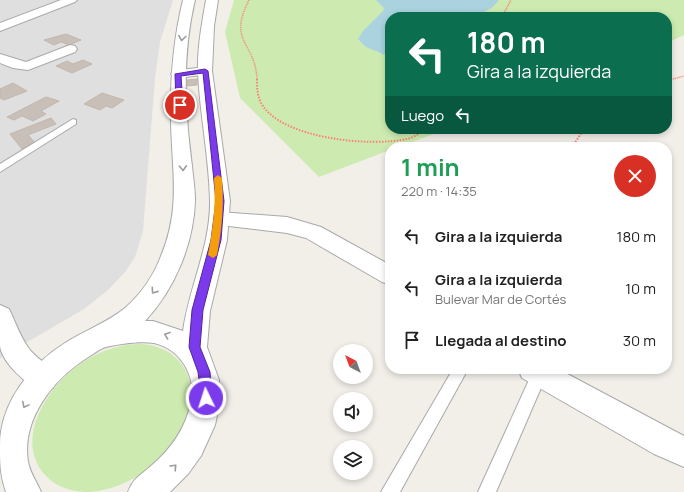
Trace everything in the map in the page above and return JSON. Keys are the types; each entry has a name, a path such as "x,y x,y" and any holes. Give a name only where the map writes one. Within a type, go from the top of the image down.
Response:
{"street":[{"path":"0,27 72,0"},
{"path":"26,492 21,487 14,471 11,453 7,446 20,414 27,402 43,379 59,364 116,329 141,308 160,281 173,257 181,230 185,198 178,74 182,34 189,0"},
{"path":"144,492 159,481 177,464 191,445 200,425 206,406 207,389 204,372 197,358 194,347 198,310 216,240 219,219 218,182 205,71 208,26 212,0"},
{"path":"0,14 18,20"},
{"path":"0,58 23,67 70,49"},
{"path":"178,74 205,71"},
{"path":"219,219 287,225 312,232 385,273"},
{"path":"0,316 5,332 21,359 43,379"},
{"path":"93,342 111,335 129,332 146,331 162,333 182,343 197,358"},
{"path":"539,374 684,452"}],"lane":[{"path":"0,169 73,122"},
{"path":"390,492 458,374"},
{"path":"487,492 534,374"}],"path":[{"path":"249,0 240,16 238,26 256,68 257,93 264,108 286,124 321,137 371,141 408,139 417,134"},
{"path":"505,12 511,0"},
{"path":"672,79 684,76"}],"shaded area":[{"path":"0,0 173,0 160,42 155,78 143,231 135,257 125,272 108,290 84,309 0,358"}],"green space":[{"path":"234,0 684,0 684,35 672,41 672,12 385,12 385,134 434,134 412,142 385,142 385,152 319,177 240,98 225,32"},
{"path":"141,344 157,347 167,351 179,361 187,374 191,390 191,400 187,418 179,435 168,451 154,464 138,476 121,485 103,490 85,492 74,491 54,483 46,476 36,461 33,445 34,428 40,412 49,396 73,369 86,360 112,348"}],"water":[{"path":"376,0 499,0 493,7 484,12 385,12 385,55 366,47 358,39 363,31 383,11 384,8"}],"building":[{"path":"66,34 81,40 69,45 61,42 54,45 44,40"},
{"path":"83,60 92,64 72,73 56,66 67,61 73,64"},
{"path":"197,79 197,85 187,86 187,80"},
{"path":"13,83 27,91 4,100 0,98 0,89"},
{"path":"102,93 124,100 112,108 106,106 100,110 84,104"},
{"path":"46,97 59,101 41,111 46,114 33,121 22,116 14,120 7,117"},
{"path":"51,118 56,124 28,135 36,144 22,149 10,134"}],"slow traffic":[{"path":"213,255 219,219 220,201 218,178"}],"route":[{"path":"180,105 178,74 205,71 220,201 216,240 206,284 198,310 194,347 197,358 204,372 207,389 206,398"}]}
